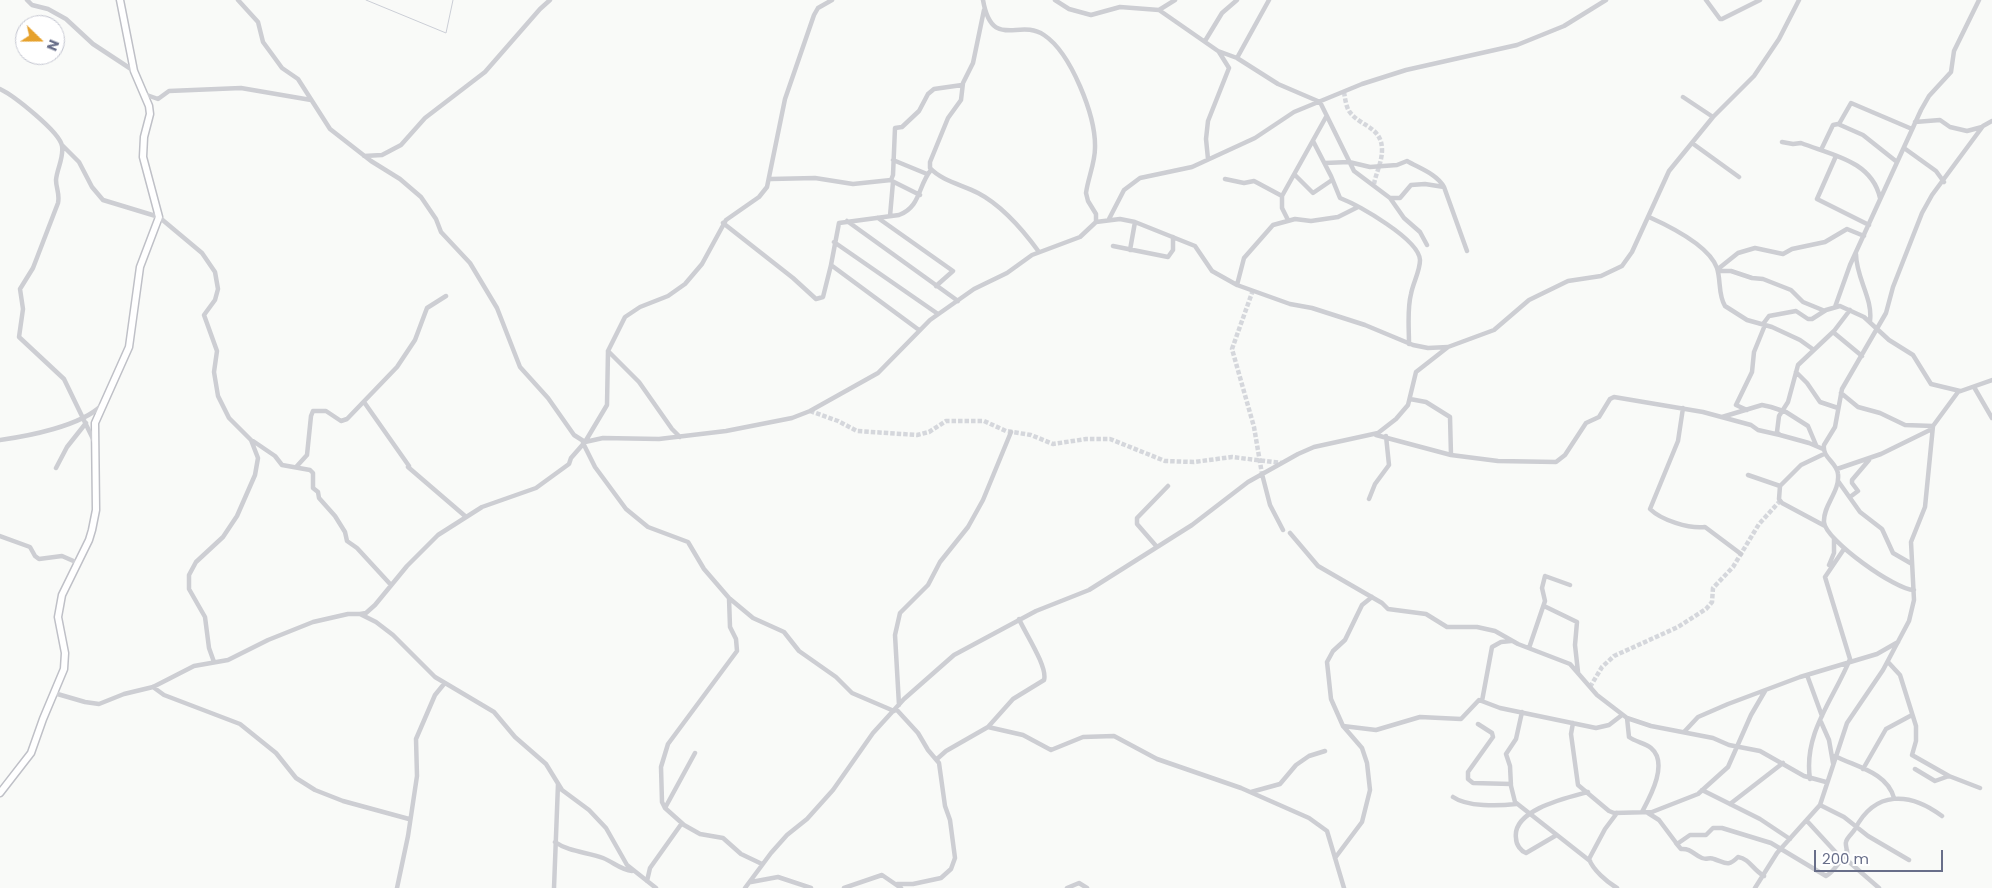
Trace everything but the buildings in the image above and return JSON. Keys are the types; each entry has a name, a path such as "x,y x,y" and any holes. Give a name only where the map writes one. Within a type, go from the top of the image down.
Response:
{"street":[{"path":"27,0 32,5 48,9 66,19 93,44 134,70"},
{"path":"0,793 31,753 61,677 65,653 59,628 60,604 68,582 89,540 96,510 95,423 129,347 140,267 159,217 144,163 143,146 150,114 134,70 120,0"},
{"path":"238,0 258,22 263,42 282,68 298,79 330,129 356,147 364,156 400,179 421,197 436,219 441,232 470,263 497,308 520,367 548,398 574,435 584,442 595,467 626,509 648,527 688,542 704,569 729,598 753,618 784,632 799,650 836,678 852,693 896,708 937,759 942,776 944,806 951,823 954,863 946,873 936,880 899,886 882,875 844,888"},
{"path":"364,156 382,155 401,145 425,118 485,72 550,0"},
{"path":"54,693 99,704 124,694 153,687 186,669 228,660 268,640 312,622 348,614 366,613 424,548 465,516 500,499 536,488 569,464 571,458 584,442 607,405 608,351 625,317 678,291 692,278 706,257 723,223 759,197 770,179 772,154 785,99 814,15 824,2 832,0"},
{"path":"983,0 994,26 1000,30 1033,31 1044,35 1064,58 1077,77 1087,104 1096,145 1086,193 1088,201 1096,214 1096,222"},
{"path":"1055,0 1069,9 1091,15 1120,8 1159,10 1218,51 1227,62 1229,68 1208,121 1206,139 1208,159"},
{"path":"1159,10 1175,0"},
{"path":"1205,41 1222,13 1236,0"},
{"path":"1237,58 1269,0"},
{"path":"1109,219 1124,190 1138,179 1172,172 1208,159 1256,138 1294,112 1387,75 1462,56 1513,47 1564,26 1606,0"},
{"path":"1706,0 1720,19 1722,19 1760,0"},
{"path":"584,442 594,438 659,439 680,437 787,419 810,411 878,373 919,330 982,283 1007,273 1022,261 1039,252 1080,237 1096,222 1109,219 1135,222 1198,248 1212,270 1237,284 1290,304 1312,308 1365,325 1409,344 1428,348 1448,347 1494,330 1529,300 1568,281 1601,276 1618,269 1632,252 1668,174 1713,117 1754,76 1779,40 1799,0"},
{"path":"1835,307 1856,250 1881,200 1915,122 1929,96 1951,72 1954,51 1979,0"},
{"path":"723,223 793,278 816,299 823,298 831,265 837,224 907,212 920,195 929,172 933,153 948,118 961,100 962,85 973,63 985,8"},
{"path":"1218,51 1237,58 1278,84 1320,102 1326,118 1356,174 1371,182 1390,198 1404,218 1420,232 1427,245"},
{"path":"890,216 895,128 903,126 923,108 928,94 934,89 962,85"},
{"path":"144,94 158,99 169,91 247,88 311,100"},
{"path":"0,89 18,100 61,141 62,161 56,180 59,196 58,203 34,268 19,292 23,310 18,332 21,341 64,379 94,441"},
{"path":"1683,97 1713,117"},
{"path":"1839,124 1851,103 1912,129"},
{"path":"1288,220 1282,208 1282,196 1326,118"},
{"path":"1915,122 1940,120 1950,127 1968,132 1992,121"},
{"path":"1821,150 1834,124 1839,124 1863,135 1897,162"},
{"path":"1824,452 1824,444 1835,427 1841,393 1878,329 1922,213 1932,196 1983,126"},
{"path":"1312,142 1325,163 1340,198 1384,222 1408,241 1420,257 1410,296 1409,344"},
{"path":"1782,142 1793,144 1799,142 1847,159 1870,174 1881,200"},
{"path":"1692,143 1739,178"},
{"path":"62,146 79,162 92,188 103,200 159,217 202,253 215,272 218,289 215,300 204,315 217,351 215,384 229,418 251,440 275,456 282,465 297,466 313,473 313,488 318,492 319,498 343,528 347,541 357,548 391,585"},
{"path":"1904,148 1936,171 1944,182"},
{"path":"1836,156 1816,199 1869,225"},
{"path":"893,160 929,172 976,192 998,206 1039,252"},
{"path":"1325,163 1349,162 1374,167 1397,165 1407,161 1439,180 1444,187 1467,251"},
{"path":"1295,175 1313,193 1332,180"},
{"path":"770,179 815,178 853,184 892,181 920,195"},
{"path":"1225,179 1244,184 1254,181 1282,196"},
{"path":"1390,198 1400,198 1411,185 1425,184 1444,187"},
{"path":"1237,284 1242,262 1248,252 1267,229 1273,225 1288,220 1340,216 1358,207"},
{"path":"1648,216 1708,254 1718,270 1725,306 1747,320 1800,340 1814,350"},
{"path":"878,218 953,271 936,286"},
{"path":"847,221 958,301"},
{"path":"1130,250 1135,222"},
{"path":"1718,270 1736,254 1753,249 1783,254 1792,249 1825,242 1848,229 1864,236"},
{"path":"1113,246 1168,258 1172,250 1173,237"},
{"path":"834,242 938,314"},
{"path":"1856,250 1857,265 1870,305 1870,321"},
{"path":"831,265 919,330"},
{"path":"1718,270 1763,279 1790,290 1803,302 1825,311"},
{"path":"297,466 307,455 313,410 326,411 341,421 347,420 403,360 415,340 427,308 446,296"},
{"path":"1748,411 1736,405 1752,372 1754,352 1769,316 1796,312 1810,320 1835,307 1850,310 1870,321 1890,341 1914,355 1931,384 1961,391"},
{"path":"1780,434 1777,432 1778,421 1788,402 1800,362 1833,332 1850,310"},
{"path":"1833,332 1862,356"},
{"path":"1375,435 1396,420 1410,399 1415,374 1448,347"},
{"path":"608,351 640,382 672,430 680,437"},
{"path":"1796,372 1807,382 1820,402 1838,408"},
{"path":"1837,469 1870,459 1932,427 1950,401 1961,391 1992,381"},
{"path":"1974,386 1992,418"},
{"path":"1841,393 1856,406 1880,413 1905,425 1932,427"},
{"path":"745,888 762,864 787,835 820,805 873,733 896,708 954,655 1019,619 1047,606 1080,595 1198,520 1262,474 1307,449 1375,435 1386,436 1451,455 1498,461 1556,462 1566,455 1586,423 1598,417 1611,398 1633,399 1722,417 1817,446 1837,469 1838,481 1826,513 1824,526"},
{"path":"1410,399 1426,402 1450,417 1451,455"},
{"path":"364,402 409,466 465,516"},
{"path":"1722,417 1764,405 1783,411 1808,426 1817,446"},
{"path":"56,468 67,447 85,421 101,406"},
{"path":"1683,408 1678,441 1650,509 1666,518 1698,528 1704,527 1742,554"},
{"path":"0,440 14,439 85,421"},
{"path":"1755,888 1781,849 1820,805 1847,723 1888,662 1911,616 1914,600 1912,538 1925,507 1932,427"},
{"path":"896,708 895,635 900,613 928,585 940,562 968,527 983,500 1011,432"},
{"path":"1369,499 1375,484 1389,466 1386,436"},
{"path":"214,662 205,617 189,589 189,575 196,562 223,537 237,516 257,467 257,452 251,440"},
{"path":"1824,452 1801,465 1780,486 1779,499 1782,503 1824,526 1844,549 1897,586 1914,590"},
{"path":"1850,497 1858,491 1852,480 1870,459"},
{"path":"1262,474 1270,505 1283,530"},
{"path":"1748,474 1780,486"},
{"path":"1838,481 1860,512 1882,529 1893,553 1912,564"},
{"path":"1157,547 1137,524 1137,518 1168,486"},
{"path":"1290,533 1318,566 1372,597 1389,610 1426,614 1447,627 1490,630 1511,641 1566,661 1579,673 1597,695 1625,717 1650,726 1713,738 1736,747 1764,752 1810,778 1826,782"},
{"path":"0,536 30,547 39,559 62,556 78,563"},
{"path":"1810,778 1808,765 1811,740 1822,719 1825,708 1850,661 1844,632 1825,577 1834,553 1834,539"},
{"path":"1827,571 1844,549"},
{"path":"1529,648 1546,601 1542,588 1545,576 1570,585"},
{"path":"1335,859 1362,822 1370,790 1362,748 1344,726 1331,698 1327,662 1333,651 1345,640 1365,601 1372,597"},
{"path":"729,598 730,627 736,639 737,651 668,744 661,767 662,802 665,808 682,823 700,834 723,838 741,854 762,864"},
{"path":"1544,606 1578,622 1575,645 1579,673"},
{"path":"360,614 376,622 424,669 444,684 494,712 515,737 546,764 558,784 569,796 599,819 612,836 627,865 656,888"},
{"path":"937,759 946,751 988,727 1013,699 1040,683 1045,677 1041,664 1019,619"},
{"path":"1482,701 1492,647 1500,642 1511,641"},
{"path":"1684,732 1700,716 1807,675 1877,654 1899,642"},
{"path":"1888,662 1900,675 1912,715 1916,734 1912,755 1949,776 1980,788"},
{"path":"1807,675 1822,719 1833,763"},
{"path":"397,888 408,836 409,819 418,769 416,739 435,695 444,684"},
{"path":"153,687 171,698 240,724 276,753 292,774 315,790 343,801 409,819"},
{"path":"1573,723 1571,734 1576,780 1580,786 1609,811 1617,813 1645,813 1691,797 1728,767 1736,747 1765,691"},
{"path":"1344,726 1376,730 1420,717 1461,719 1475,701 1482,701 1500,708 1601,727 1625,717"},
{"path":"1516,804 1511,784 1510,766 1506,754 1516,739 1522,712"},
{"path":"1863,769 1886,729 1912,715"},
{"path":"1625,717 1629,738 1652,749 1657,759 1656,779 1645,813"},
{"path":"1478,724 1493,737 1468,772 1468,780 1473,783 1511,784"},
{"path":"988,727 1023,735 1051,750 1082,737 1110,735 1170,765 1206,775 1309,818 1324,827 1330,840 1344,888"},
{"path":"1250,792 1280,784 1296,765 1309,756 1325,751"},
{"path":"665,808 694,753"},
{"path":"1835,756 1887,782 1894,798"},
{"path":"1730,804 1783,763"},
{"path":"1915,769 1935,782 1949,776"},
{"path":"554,888 558,784"},
{"path":"1702,790 1760,819 1790,839"},
{"path":"1556,836 1530,852 1524,853 1517,843 1516,832 1519,822 1529,813 1588,792"},
{"path":"1453,796 1464,803 1516,804 1590,861 1606,881 1617,888"},
{"path":"1879,888 1848,861 1846,841 1861,816 1887,798 1894,798 1925,806 1942,816"},
{"path":"1820,805 1844,816 1856,827 1909,860"},
{"path":"1590,861 1591,853 1617,813"},
{"path":"1645,813 1658,820 1681,850 1687,849 1703,858 1711,858 1726,865 1738,857 1744,858 1749,861 1753,870 1764,876"},
{"path":"1807,821 1841,858"},
{"path":"648,882 648,872 682,823"},
{"path":"1676,843 1690,835 1706,835 1717,827 1765,841 1826,876 1847,850"},
{"path":"555,842 563,848 598,856 626,870 633,871"},
{"path":"554,850 563,848"},
{"path":"751,882 778,877 811,888"},
{"path":"1067,888 1080,883 1087,888"}],"waterway":[{"path":"366,0 446,33 453,0"}],"tunnel":[{"path":"1344,92 1349,111 1374,131 1381,142 1381,159 1374,184"},
{"path":"1253,290 1232,349 1254,427 1262,474"},
{"path":"810,411 838,421 857,431 917,435 929,432 946,421 984,421 1006,431 1031,435 1053,444 1086,439 1110,439 1165,461 1194,462 1232,457 1282,463"},
{"path":"1590,687 1602,667 1614,656 1678,627 1706,609 1712,602 1713,588 1733,567 1759,524 1780,501"}]}
